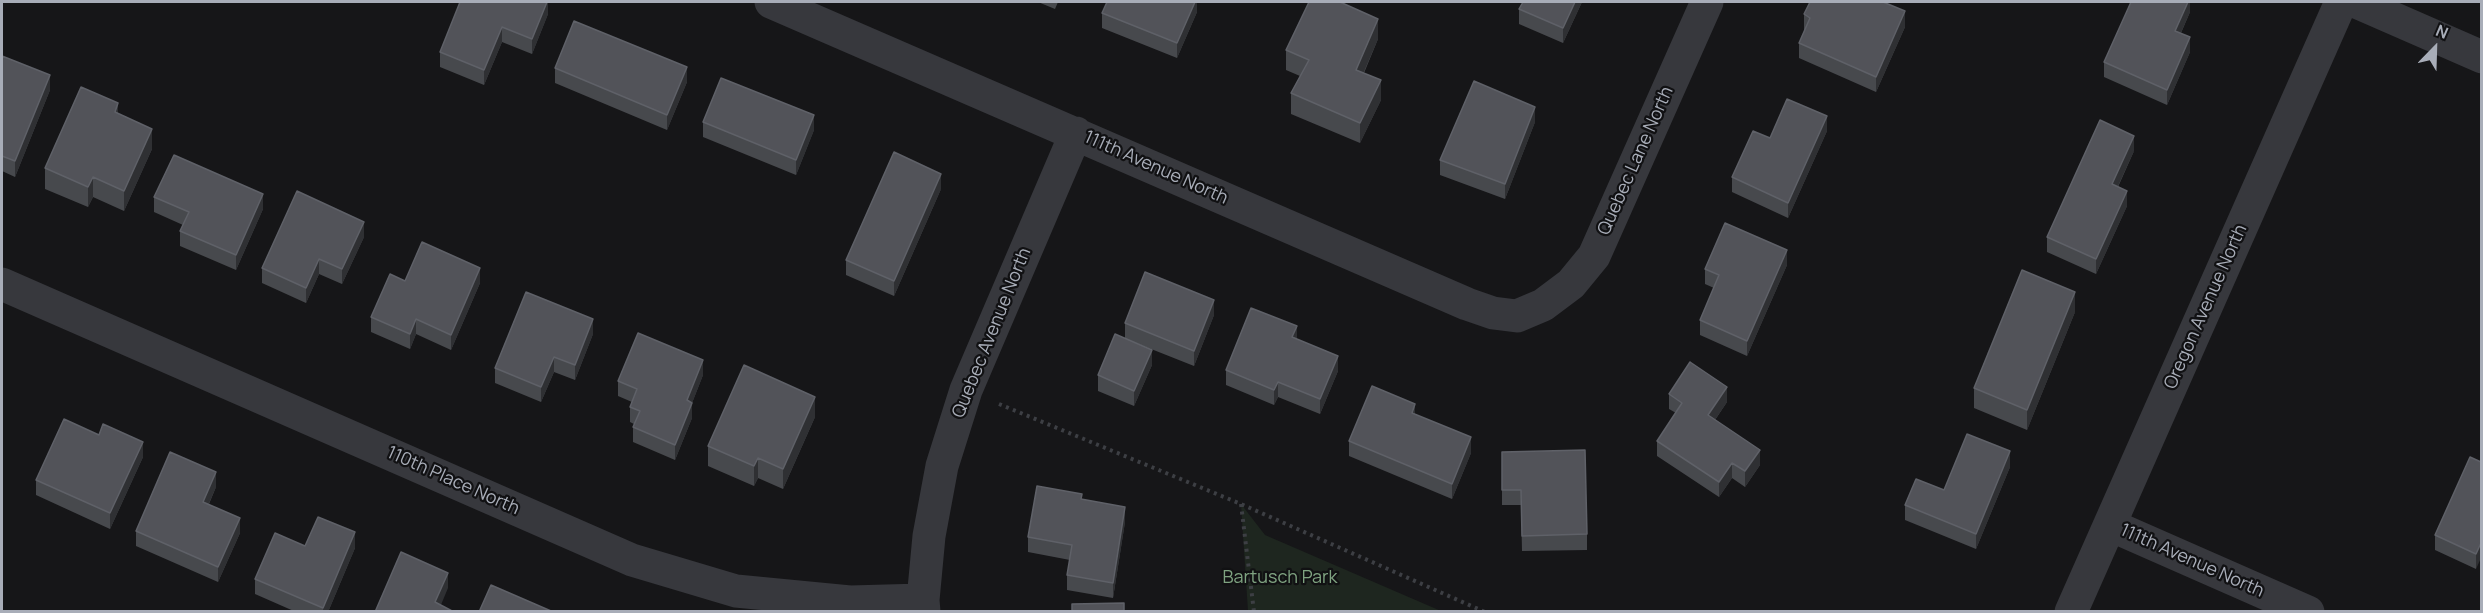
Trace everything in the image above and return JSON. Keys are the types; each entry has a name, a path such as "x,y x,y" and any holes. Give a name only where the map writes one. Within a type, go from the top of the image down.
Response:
{"street":[{"name":"111th Avenue North","path":"771,2 1467,304 1493,313 1517,316 1543,306"},
{"name":"Quebec Lane North","path":"1543,306 1571,284 1594,256 1707,2"},
{"name":"Oregon Avenue North","path":"2071,612 2341,2"},
{"path":"2356,2 2481,57"},
{"name":"Quebec Avenue North","path":"924,606 929,536 942,466 966,390 1076,133"},
{"name":"110th Place North","path":"2,284 632,560 736,591 850,602 924,606"},
{"name":"111th Avenue North","path":"2110,525 2308,612"}],"path":[{"path":"966,390 1241,504 1485,612"},
{"path":"1241,504 1254,612"}],"green space":[{"name":"Bartusch Park","path":"1241,504 1265,535 1441,611 1248,611"}],"building":[{"path":"460,2 547,2 532,39 502,27 484,70 440,52"},
{"path":"1107,2 1195,2 1177,43 1102,13"},
{"path":"1309,2 1340,2 1378,19 1356,70 1381,80 1360,123 1291,93 1309,60 1286,50"},
{"path":"1523,2 1575,2 1563,28 1519,9"},
{"path":"1810,2 1883,2 1905,11 1876,77 1799,43 1810,18 1804,14"},
{"path":"2131,2 2188,2 2175,31 2190,37 2167,90 2104,62"},
{"path":"574,21 687,67 667,115 555,68"},
{"path":"2,56 50,75 15,161 2,156"},
{"path":"721,78 814,115 796,160 703,122"},
{"path":"1474,81 1535,107 1505,184 1440,160"},
{"path":"81,87 118,103 115,112 152,129 124,191 93,177 88,187 45,168"},
{"path":"1787,99 1827,116 1788,203 1732,177 1753,131 1770,138"},
{"path":"2100,120 2134,136 2112,184 2127,191 2096,259 2047,237"},
{"path":"894,152 941,174 894,281 846,260"},
{"path":"174,155 263,194 236,255 180,231 189,212 154,197"},
{"path":"297,191 364,222 342,269 319,259 306,288 262,268"},
{"path":"1725,223 1787,250 1747,341 1700,320 1719,275 1705,269"},
{"path":"422,242 480,268 451,335 416,319 410,334 371,317 390,274 405,281"},
{"path":"2022,270 2075,292 2027,410 1974,388"},
{"path":"1145,272 1214,300 1194,351 1125,323"},
{"path":"526,292 593,319 575,365 554,357 541,387 495,368"},
{"path":"1251,308 1297,326 1292,337 1338,356 1320,399 1278,382 1274,390 1226,370"},
{"path":"638,333 703,360 687,400 692,403 675,445 633,427 640,411 630,407 637,389 618,381"},
{"path":"1115,334 1152,350 1134,391 1098,375"},
{"path":"1690,362 1727,387 1708,415 1760,450 1745,471 1732,463 1719,482 1657,441 1682,403 1669,394"},
{"path":"744,365 815,397 783,469 758,458 754,466 708,446"},
{"path":"1372,386 1415,404 1412,413 1471,437 1452,484 1349,441"},
{"path":"64,419 99,435 103,424 143,442 110,513 36,480"},
{"path":"1967,434 2010,451 1976,534 1905,505 1916,479 1944,490"},
{"path":"1585,450 1587,534 1522,536 1521,490 1502,490 1502,452"},
{"path":"170,452 216,472 203,502 240,518 218,567 136,531"},
{"path":"2470,457 2481,462 2481,543 2476,554 2435,535"},
{"path":"1037,486 1082,494 1081,499 1125,507 1113,583 1067,575 1072,545 1028,537"},
{"path":"318,517 355,532 323,608 255,579 275,533 305,546"},
{"path":"401,552 448,573 435,602 454,612 375,612"},
{"path":"491,585 551,611 479,612"},
{"path":"1124,603 1124,612 1072,612 1072,604"}]}
